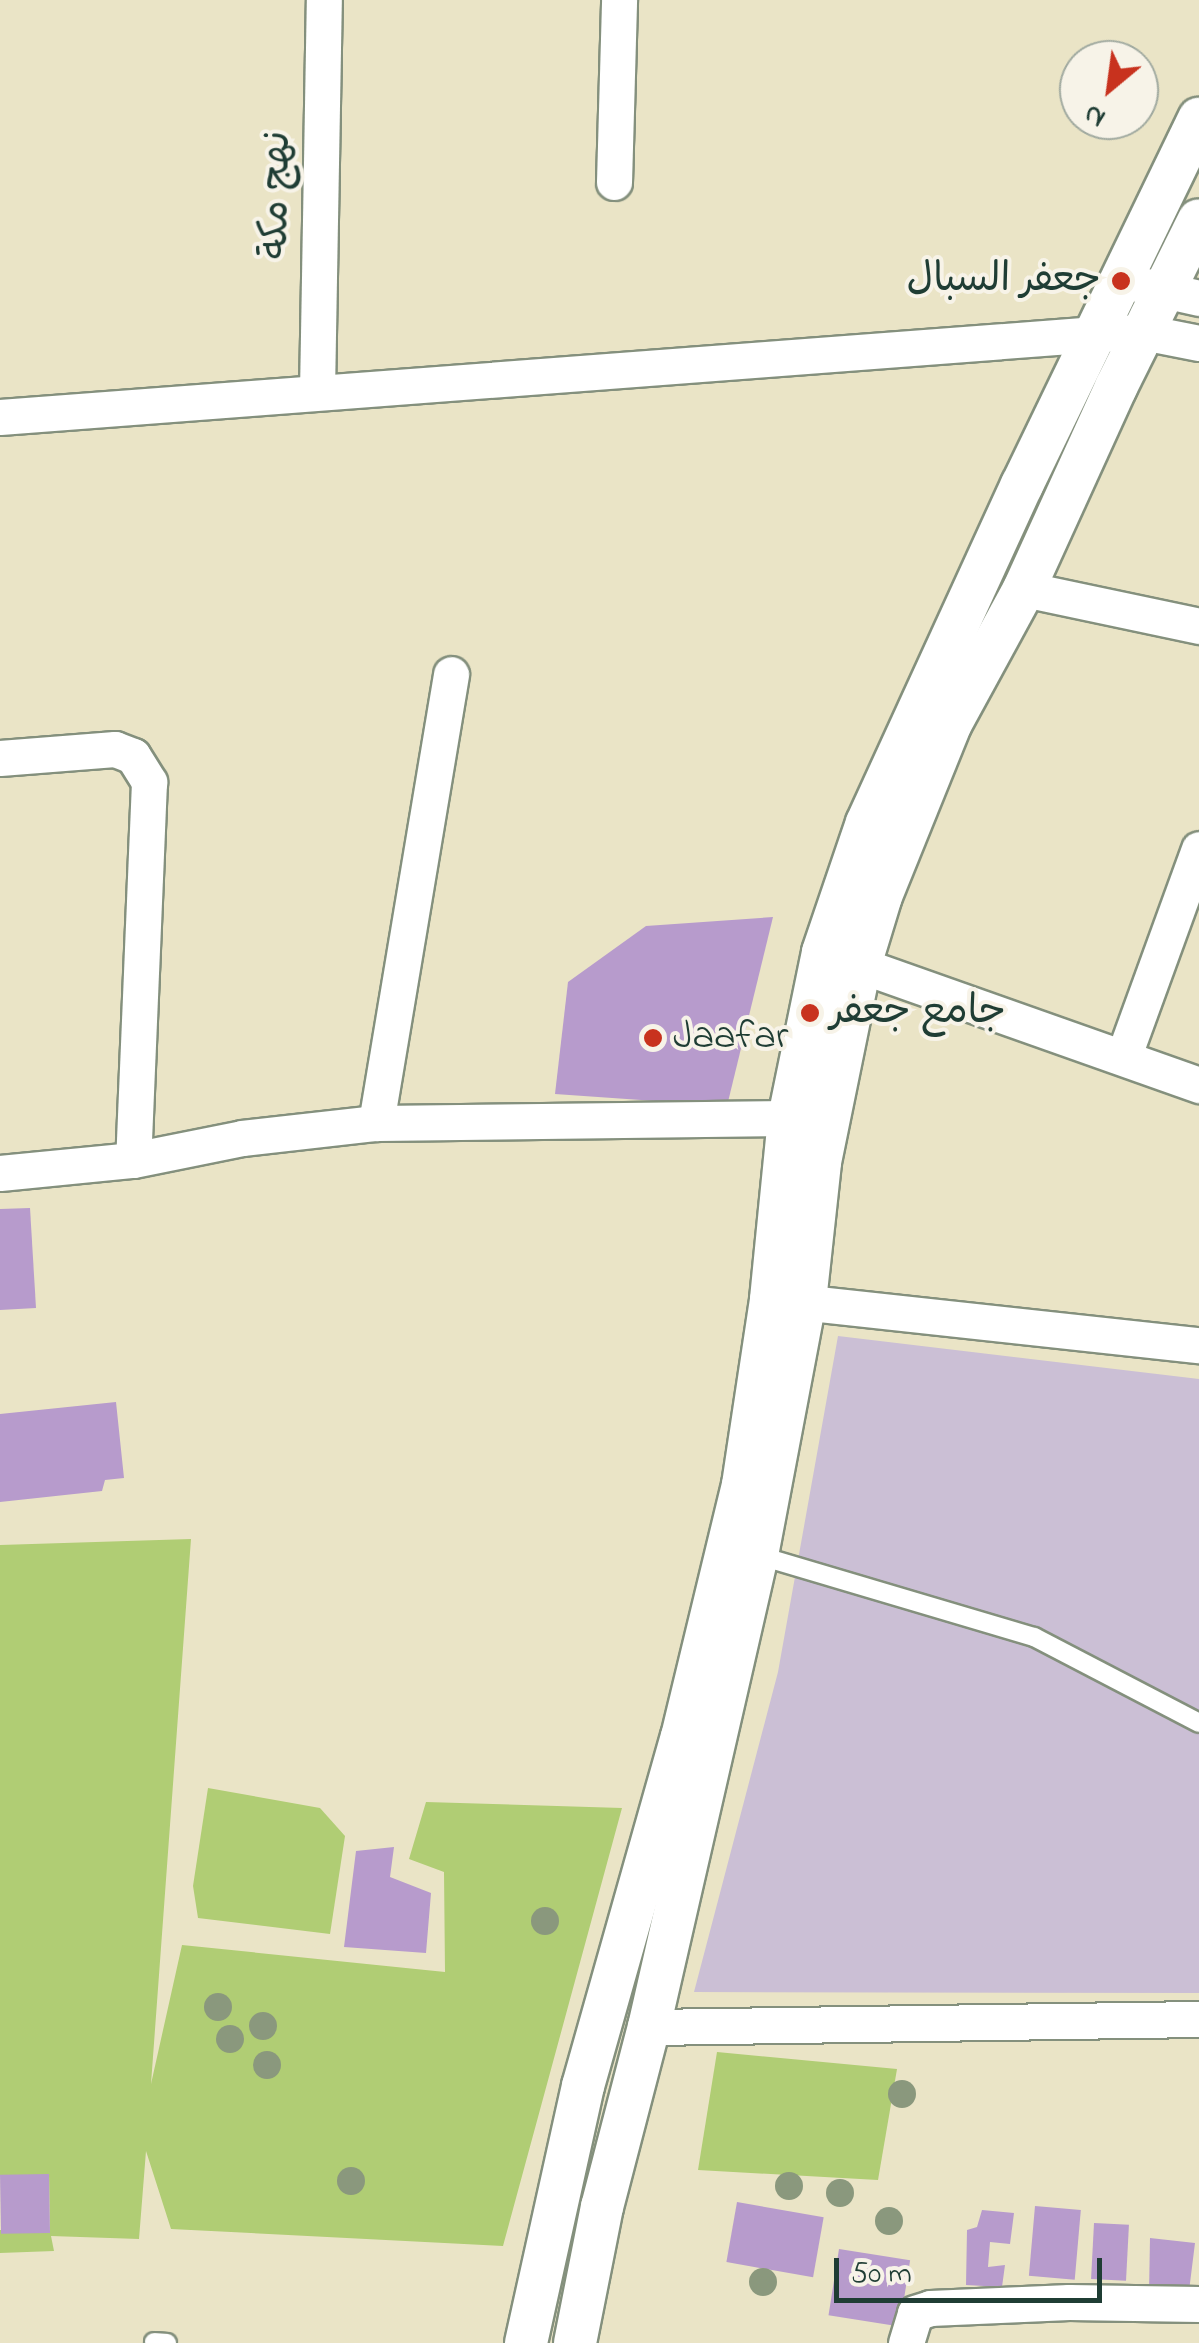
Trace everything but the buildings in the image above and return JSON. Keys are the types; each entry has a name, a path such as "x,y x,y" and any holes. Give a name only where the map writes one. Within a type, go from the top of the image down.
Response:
{"street":[{"name":"نهج مكة","path":"317,392 324,0"},
{"path":"614,182 619,0"},
{"path":"574,2343 602,2207 649,2027 757,1555 788,1300 789,1118 822,952 847,874 1005,521 1199,119"},
{"path":"526,2343 584,2086 682,1738 820,1162 860,965 882,896 952,723 1024,589 1143,332 1182,295 1199,220"},
{"path":"1122,280 1182,295"},
{"path":"0,417 1096,334 1143,332 1199,343"},
{"path":"1024,589 1199,626"},
{"path":"376,1123 452,674"},
{"path":"0,758 114,749 133,756 149,782 133,1160"},
{"path":"1124,1055 1199,849"},
{"path":"860,965 1124,1055 1199,1085"},
{"path":"0,1173 133,1160 242,1138 376,1123 481,1118 789,1118"},
{"path":"788,1300 1199,1345"},
{"path":"649,2027 1199,2020"},
{"path":"906,2343 915,2313 930,2308 1069,2302 1199,2304"}],"lane":[{"path":"757,1555 1034,1638 1199,1723"},
{"path":"154,2342 167,2343"}],"shaded area":[{"path":"838,1336 1199,1379 1199,1993 694,1992 778,1672"}],"green space":[{"path":"191,1539 151,2084 182,1945 445,1972 444,1872 409,1859 426,1802 622,1808 503,2246 171,2229 146,2151 139,2239 51,2236 54,2251 0,2253 0,2230 50,2233 49,2175 0,2175 0,1545"},
{"path":"208,1788 320,1808 345,1836 330,1934 198,1918 193,1886"},
{"path":"717,2052 897,2069 878,2180 698,2170"}],"place":[{"name":"جعفر السبال","path":"1121,281"},
{"name":"جامع جعفر","path":"810,1013"},
{"name":"Jaafar","path":"653,1038"}]}
